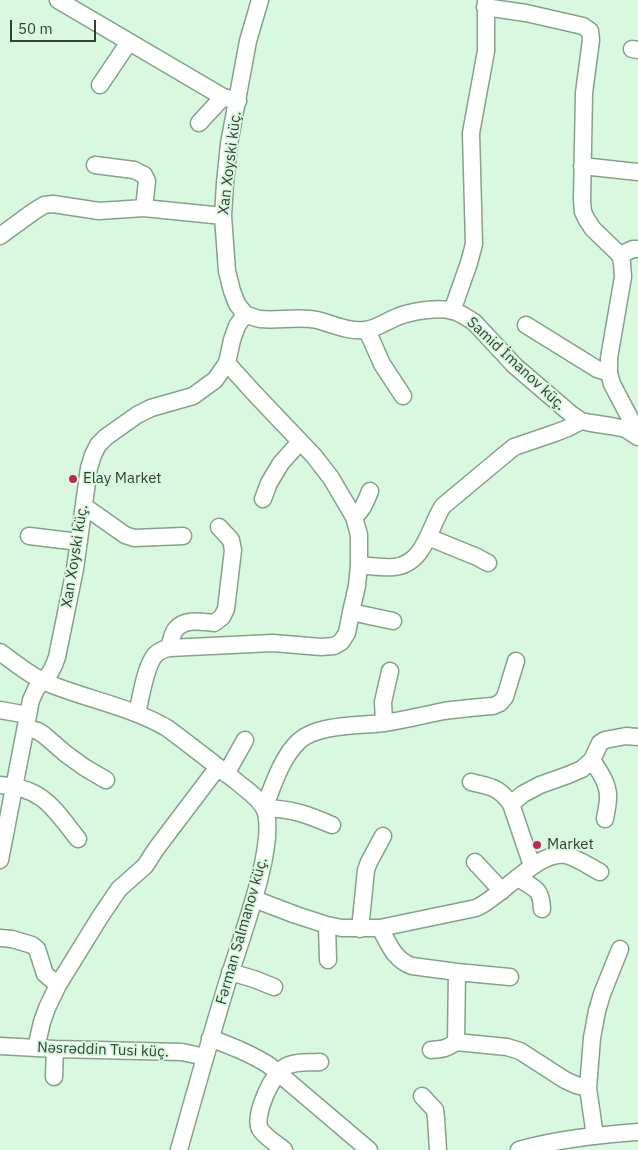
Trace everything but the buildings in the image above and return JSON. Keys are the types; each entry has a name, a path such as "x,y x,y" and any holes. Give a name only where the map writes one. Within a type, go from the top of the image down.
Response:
{"street":[{"path":"58,0 230,99 199,123"},
{"name":"Xan Xoyski küç.","path":"0,860 8,785 27,722 31,700 42,680 50,673 57,657 75,569 87,480 91,461 98,445 137,415 151,408 193,396 215,380 227,363 237,326 245,314 237,304 227,271 223,216 229,144 230,99 260,0"},
{"path":"452,311 474,244 471,133 486,51 485,4 583,26 590,31 591,40 584,94 582,200 587,220 620,255 622,263 623,277 609,358 609,373 612,384 632,422 635,435"},
{"path":"100,85 129,42"},
{"path":"95,165 134,170 144,175 147,180 144,208"},
{"path":"582,166 638,172"},
{"path":"0,236 44,205 53,204 99,211 144,208 223,216"},
{"path":"620,255 633,249 638,249"},
{"name":"Samid İmanov küç.","path":"367,330 399,316 415,312 439,309 452,311 474,322 515,366 571,414 591,424 619,427 635,435"},
{"path":"245,314 258,319 304,318 349,329 367,330 382,364 403,396"},
{"path":"526,325 597,369 609,373"},
{"path":"137,713 148,668 156,654 162,650 169,648 273,643 321,647 334,646 341,642 347,633 357,586 359,565 359,534 354,517 332,478 314,456 227,363"},
{"path":"359,565 393,567 406,565 415,559 421,550 443,506 502,456 514,447 555,434 581,420"},
{"path":"263,499 281,463 300,442"},
{"path":"354,517 363,508 370,491"},
{"path":"84,506 125,535 134,538 183,536"},
{"path":"169,648 175,629 182,624 194,621 214,623 222,617 226,609 234,550 231,540 220,527"},
{"path":"29,536 79,542"},
{"path":"428,537 488,563"},
{"path":"351,612 393,621"},
{"path":"0,652 42,680 137,713 167,728 222,770 251,794 264,808 294,811 332,825"},
{"path":"264,808 283,764 292,749 311,734 325,729 384,722 444,711 493,706 500,703 505,697 516,661"},
{"path":"384,722 383,702 390,671"},
{"path":"0,710 27,722 66,754 106,780"},
{"path":"511,804 523,794 540,785 582,769 592,760 600,743 605,740 626,736 638,737"},
{"path":"36,1048 42,1022 58,986 119,889 145,866 156,849 245,740"},
{"path":"592,760 607,790 605,819"},
{"path":"471,782 496,789 504,794 511,804 532,866"},
{"path":"8,785 39,795 49,803 78,839"},
{"name":"Fərman Salmanov küç.","path":"179,1150 210,1038 254,899 268,829 264,808"},
{"path":"360,929 366,870 382,836"},
{"path":"254,899 327,925 342,928 380,928 476,908 486,904 532,866 546,858 557,855 569,856 600,872"},
{"path":"475,862 502,891"},
{"path":"518,878 538,891 541,897 542,909"},
{"path":"327,925 328,960"},
{"path":"380,928 398,958 405,964 457,972 510,977"},
{"path":"0,938 12,939 32,945 36,949 45,974 58,986"},
{"path":"595,1136 588,1088 592,1038 602,994 620,949"},
{"path":"230,972 274,987"},
{"path":"456,1042 457,972"},
{"path":"210,1038 260,1060 278,1072 369,1150"},
{"path":"431,1050 442,1050 456,1042 520,1050 566,1080 588,1088"},
{"name":"Nəsrəddin Tusi küç.","path":"0,1046 182,1052 205,1056"},
{"path":"54,1077 55,1049"},
{"path":"284,1150 261,1130 258,1122 268,1090 278,1072 285,1066 320,1062"},
{"path":"422,1096 435,1110 438,1150"},
{"path":"519,1150 553,1141 638,1132"}],"place":[{"name":"Elay Market","path":"73,479"},
{"name":"Market","path":"537,845"}]}
